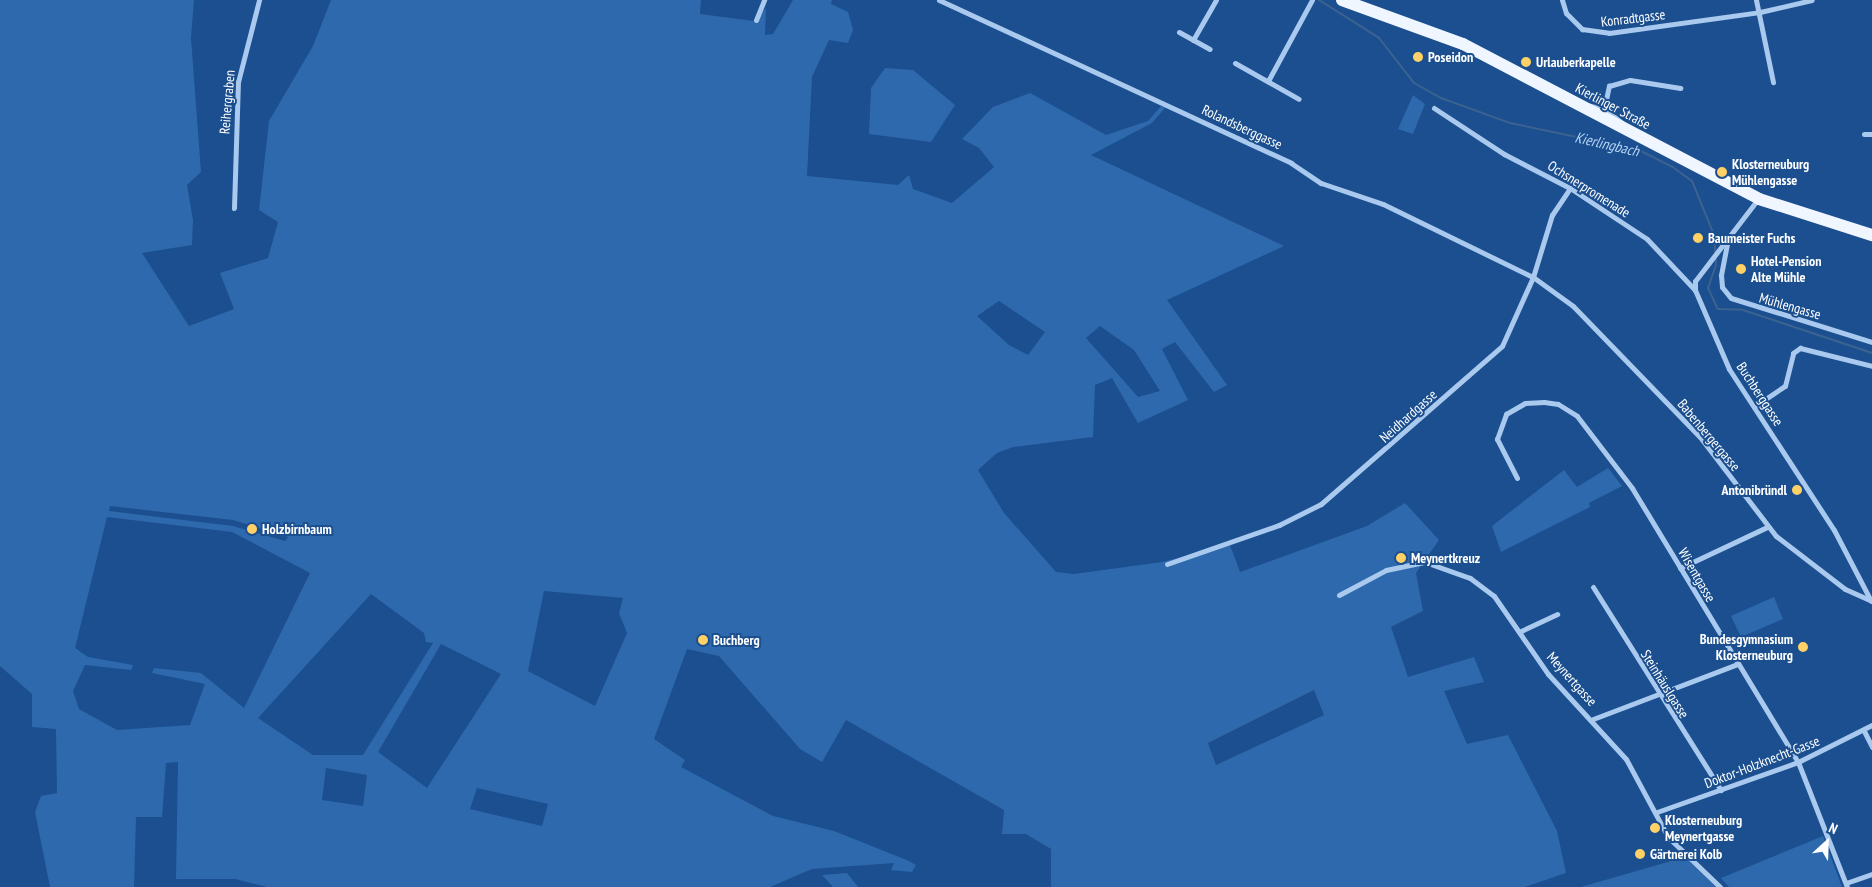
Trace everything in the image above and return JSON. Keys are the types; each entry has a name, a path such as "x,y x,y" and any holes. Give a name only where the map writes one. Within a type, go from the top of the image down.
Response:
{"main road":[{"name":"Kierlinger Straße","path":"1342,0 1463,44 1759,199 1872,235"}],"street":[{"name":"Reihergraben","path":"234,208 238,82 259,0"},
{"path":"756,20 764,0"},
{"name":"Rolandsberggasse","path":"939,0 1291,163 1321,183 1383,204 1533,277"},
{"path":"1193,40 1216,0"},
{"path":"1268,81 1312,0"},
{"name":"Konradtgasse","path":"1562,0 1574,22 1592,33 1760,12 1812,0"},
{"path":"1756,0 1774,82"},
{"path":"1179,32 1210,49"},
{"path":"1236,63 1299,98"},
{"path":"1604,109 1606,90 1621,81 1680,88"},
{"path":"1580,105 1591,103 1604,109 1631,125 1632,133"},
{"name":"Ochsnerpromenade","path":"1434,108 1504,154 1570,188 1647,239 1695,290"},
{"path":"1864,134 1872,134"},
{"name":"Neidhardgasse","path":"1167,564 1279,525 1321,504 1362,472 1502,346 1533,277 1545,230 1570,188"},
{"path":"1695,290 1695,281 1727,243 1759,199"},
{"name":"Mühlengasse","path":"1727,243 1721,275 1722,287 1731,298 1872,342"},
{"name":"Babenbergergasse","path":"1533,277 1573,306 1700,437 1767,527 1826,576 1872,602"},
{"name":"Buchberggasse","path":"1695,290 1729,369 1755,406 1834,530 1872,602"},
{"path":"1755,406 1785,386 1793,353 1800,348 1872,366"},
{"name":"Wisentgasse","path":"1517,478 1497,439 1502,419 1525,403 1551,402 1564,407 1577,416 1632,488 1798,762 1847,885"},
{"path":"1680,568 1767,527"},
{"name":"Meynertgasse","path":"1339,595 1386,570 1425,562 1441,565 1470,578 1494,596 1521,631 1548,674 1593,719 1626,759 1657,812 1668,837 1720,887"},
{"name":"Steinhäuslgasse","path":"1593,587 1658,695 1721,790"},
{"path":"1521,631 1557,614"},
{"path":"1593,719 1738,664"},
{"name":"Doktor-Holzknecht-Gasse","path":"1657,812 1798,762 1864,731 1872,725"},
{"path":"1864,731 1872,747"},
{"path":"1847,885 1872,874"}],"shaded area":[{"path":"0,0 194,0 191,38 201,172 187,185 193,220 192,245 142,253 189,326 234,309 220,273 268,258 278,222 259,210 269,121 313,46 331,0 701,0 700,14 754,21 766,8 765,35 773,34 793,0 832,0 831,4 848,12 853,30 848,43 829,40 812,77 807,176 898,185 909,175 913,189 952,203 994,167 979,148 962,139 993,107 1030,93 1106,135 1148,121 1161,106 1165,108 1152,123 1091,155 1284,246 1167,300 1227,385 1214,392 1175,342 1162,349 1188,400 1138,423 1112,378 1095,385 1093,437 1013,447 997,453 978,470 1004,513 1056,572 1074,574 1162,562 1230,545 1240,572 1367,526 1405,503 1439,540 1416,573 1423,611 1391,627 1408,677 1474,657 1484,682 1444,691 1467,744 1508,735 1557,831 1566,873 1525,887 1051,887 1051,849 1026,834 1002,834 1004,810 846,720 822,762 800,749 719,656 687,649 654,739 685,760 681,767 773,816 834,831 909,861 916,865 912,872 891,870 894,863 812,869 770,887 267,887 235,879 176,879 178,762 166,763 162,817 136,817 134,887 50,887 35,812 41,796 57,793 56,729 32,727 32,694 0,666","holes":["999,301 1045,332 1028,355 1009,345 977,316","1100,326 1134,350 1160,391 1138,397 1086,338","110,506 233,520 288,537 285,541 233,526 109,511","107,517 232,532 310,573 244,708 201,673 154,668 152,673 205,684 190,725 117,730 79,709 73,691 85,665 131,670 133,665 88,657 75,648","544,591 623,598 619,613 627,633 595,706 528,671","371,594 424,633 426,642 433,643 363,755 313,755 258,718","441,644 501,674 427,788 378,752","1314,690 1324,715 1216,765 1208,743","326,768 367,775 363,806 322,800","477,788 548,804 542,826 470,809"]},
{"path":"885,68 913,70 955,105 931,142 869,134 871,88"},
{"path":"1413,95 1425,104 1413,134 1398,129"},
{"path":"1608,468 1622,486 1589,503 1590,507 1501,552 1492,526 1564,470 1577,487"},
{"path":"1774,597 1783,619 1741,637 1731,616"},
{"path":"1823,836 1842,887 1729,887 1721,878"},
{"path":"1685,857 1716,887 1581,887"},
{"path":"847,873 858,887 833,887 822,875"}],"waterway":[{"name":"Kierlingbach","path":"1319,0 1379,38 1414,83 1441,98 1510,123 1639,150 1674,168 1692,181 1714,235 1716,265 1708,288 1718,309 1743,310 1872,353"}],"place":[{"name":"Poseidon","path":"1418,57"},
{"name":"Urlauberkapelle","path":"1526,62"},
{"name":"Klosterneuburg Mühlengasse","path":"1722,172"},
{"name":"Baumeister Fuchs","path":"1698,238"},
{"name":"Hotel-Pension Alte Mühle","path":"1741,269"},
{"name":"Antonibründl","path":"1797,490"},
{"name":"Holzbirnbaum","path":"252,529"},
{"name":"Meynertkreuz","path":"1401,558"},
{"name":"Buchberg","path":"703,640"},
{"name":"Bundesgymnasium Klosterneuburg","path":"1803,647"},
{"name":"Klosterneuburg Meynertgasse","path":"1655,828"},
{"name":"Gärtnerei Kolb","path":"1640,854"}]}
